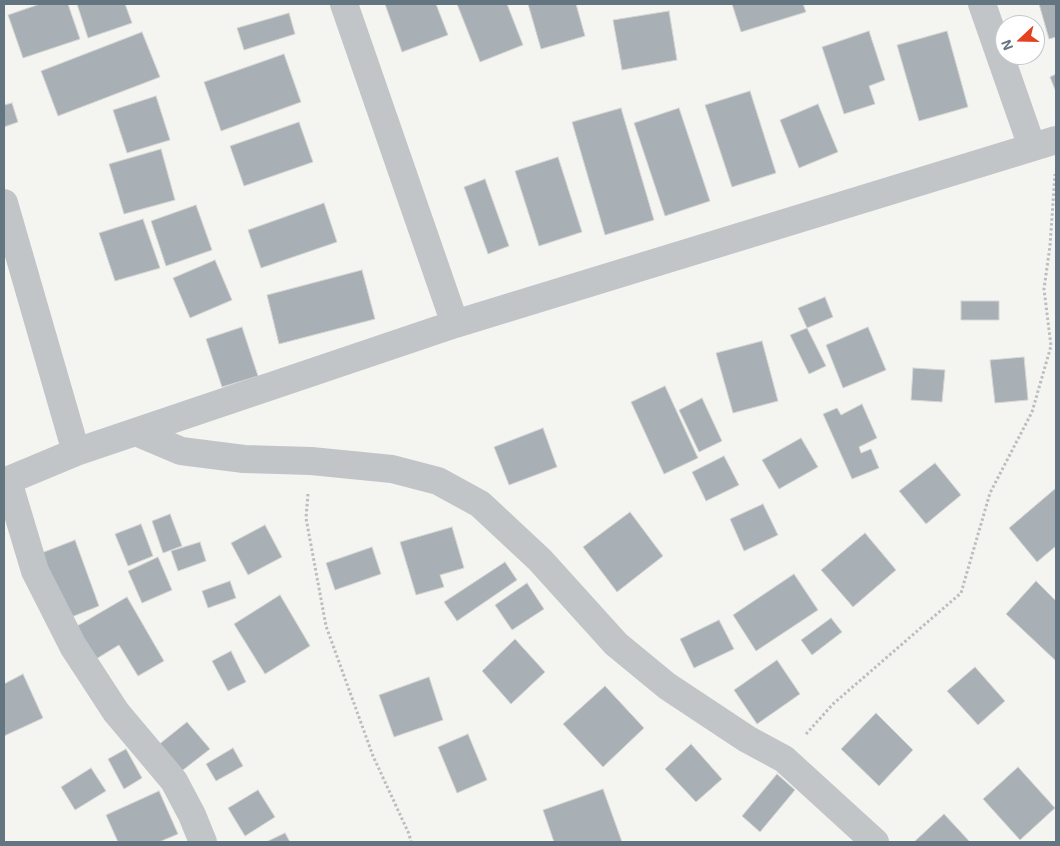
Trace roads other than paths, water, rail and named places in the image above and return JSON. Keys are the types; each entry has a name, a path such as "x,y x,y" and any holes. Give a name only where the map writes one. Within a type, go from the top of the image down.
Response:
{"street":[{"path":"344,4 456,324"},
{"path":"203,842 192,815 174,781 116,712 73,646 36,571 6,482 76,452 456,324 1049,143 982,4"},
{"path":"4,203 76,452"},
{"path":"136,432 181,451 244,459 310,461 392,470 438,481 480,504 540,560 616,644 667,686 747,739 784,759 875,842"}]}
